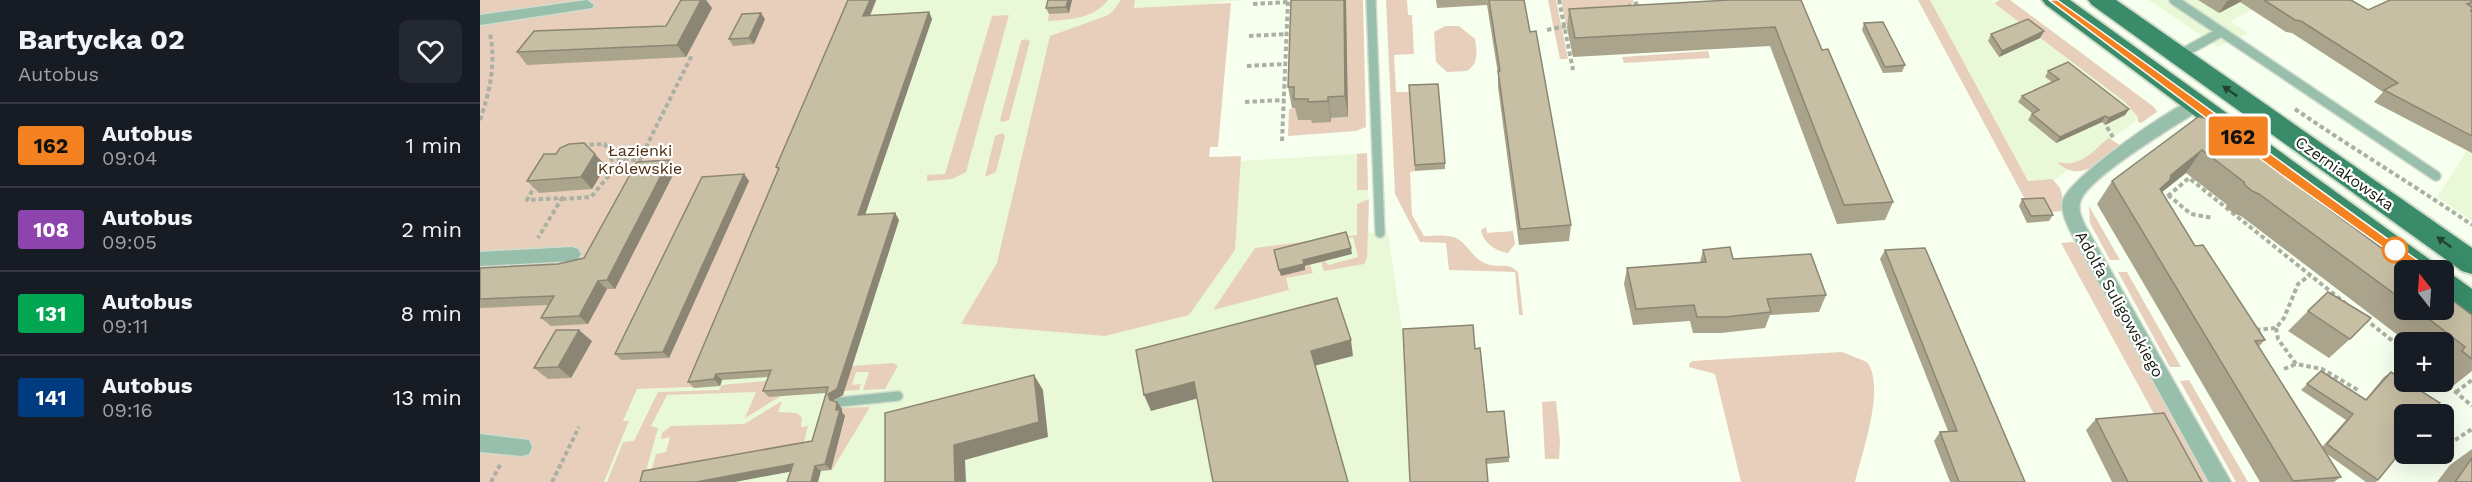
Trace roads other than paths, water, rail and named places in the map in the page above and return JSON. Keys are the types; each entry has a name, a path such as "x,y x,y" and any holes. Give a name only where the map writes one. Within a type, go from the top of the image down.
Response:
{"main road":[{"name":"Czerniakowska","path":"2054,0 2409,260"},
{"name":"Czerniakowska","path":"2100,0 2472,263"},
{"path":"2454,292 2472,305"}],"street":[{"path":"483,22 587,5"},
{"name":"Adolfa Suligowskiego","path":"2197,104 2081,184 2071,202 2075,223 2220,482"},
{"path":"480,260 572,254"},
{"path":"480,442 522,447"}],"lane":[{"path":"1371,0 1380,233"},
{"path":"2174,0 2436,177"},
{"path":"2179,55 2221,32"},
{"path":"840,402 898,396"}],"park label":[{"name":"Łazienki Królewskie","path":"640,159"}]}
